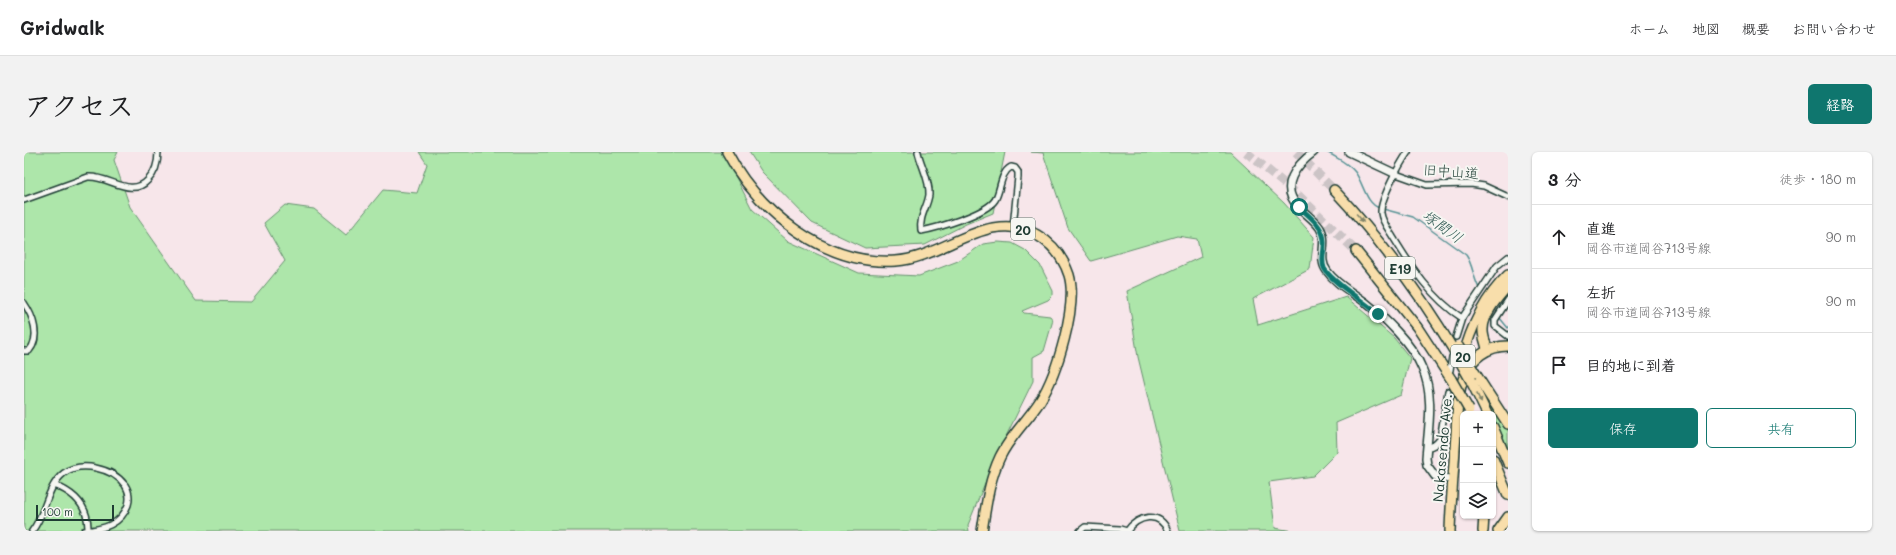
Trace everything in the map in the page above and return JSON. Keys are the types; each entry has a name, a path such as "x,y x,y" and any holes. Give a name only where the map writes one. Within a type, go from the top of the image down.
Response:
{"highway":[{"name":"20","path":"727,152 759,199 782,220 804,236 820,244 852,256 887,261 908,259 937,250 983,230 1013,227 1032,232 1045,240 1060,255 1070,278 1071,304 1058,360 1050,384 1010,441 995,468 982,531"},
{"name":"E19","path":"1334,190 1369,228 1432,308 1456,349"},
{"name":"E19","path":"1356,251 1377,275 1417,327 1450,381 1464,411"},
{"name":"20","path":"1461,411 1455,408 1465,348 1480,311 1508,275"},
{"name":"20","path":"1488,350 1483,333 1483,324 1495,303 1508,286"},
{"name":"20","path":"1487,302 1476,331 1478,340 1488,350"},
{"name":"Nakasendo Ave.","path":"1465,411 1464,376 1473,361 1488,350 1497,346 1508,346"},
{"path":"1456,349 1475,373 1508,424"},
{"path":"1456,349 1486,411"},
{"path":"1496,434 1508,463"},
{"name":"Nakasendo Ave.","path":"1450,531 1453,480 1460,441"},
{"path":"1496,466 1508,495"},
{"path":"1498,531 1508,517"},
{"path":"1483,531 1484,519"}],"street":[{"path":"24,200 88,177 95,176 127,187 136,188 145,184 152,176 158,163 158,152"},
{"path":"918,152 920,163 929,184 929,196 920,221 921,231 940,227 988,207 995,201 1004,173 1011,167 1015,168 1018,172 1013,227"},
{"path":"1314,152 1297,167 1289,183 1290,195 1299,207 1316,222 1321,229 1324,241 1323,263 1328,274 1378,314 1402,338 1419,361 1427,382 1429,394 1426,458 1430,471 1435,476 1453,480"},
{"name":"旧中山道","path":"1348,152 1396,174 1426,185 1471,184 1484,186 1508,198"},
{"path":"1408,152 1382,204 1382,220 1413,270 1442,303 1462,318"},
{"path":"1426,447 1431,447 1440,439 1462,318 1494,270 1508,257"},
{"path":"1508,300 1495,320 1495,326 1508,336"},
{"path":"24,302 33,319 34,336 32,346 29,351 24,351"},
{"path":"32,531 41,518 54,485 66,472 83,466 105,472 124,483 128,490 129,501 123,515 117,522 109,526 84,531"},
{"path":"54,485 72,493 79,501 87,518 88,531"},
{"path":"1080,531 1085,527 1120,529 1127,531 1132,524 1140,519 1149,518 1163,522 1168,531"}],"green space":[{"path":"24,152 118,152 114,160 130,207 196,301 251,302 285,261 264,223 285,205 314,209 346,235 383,190 417,193 427,164 419,152 723,152 752,209 788,241 859,273 919,276 958,261 983,244 998,242 1012,243 1025,250 1040,265 1053,291 1053,295 1048,300 1022,311 1024,313 1050,316 1053,320 1044,351 1033,357 1033,381 993,463 968,525 969,531 24,531"},
{"path":"749,152 1005,152 993,213 966,224 925,245 865,248 812,223 762,172"},
{"path":"1031,152 1230,152 1284,203 1314,237 1310,269 1253,299 1258,325 1346,297 1394,338 1410,358 1401,395 1336,423 1337,452 1313,476 1269,482 1275,528 1293,531 1180,531 1138,357 1127,291 1201,257 1197,239 1177,236 1091,261 1068,228 1043,153"},
{"path":"1485,394 1496,411 1491,411 1483,395"},
{"path":"1496,411 1508,430 1508,448 1496,423"}],"waterway":[{"name":"塚間川","path":"1327,152 1346,163 1355,172 1371,203 1380,208"},
{"name":"塚間川","path":"1383,209 1413,217 1466,255 1479,288"},
{"name":"塚間川","path":"1499,317 1508,328"}],"tunnel":[{"path":"1246,152 1297,194 1356,251"},
{"path":"1296,152 1334,190"},
{"path":"1448,391 1449,377"}],"route":[{"path":"1299,207 1316,222 1324,235 1323,263 1328,274 1378,314"}]}
